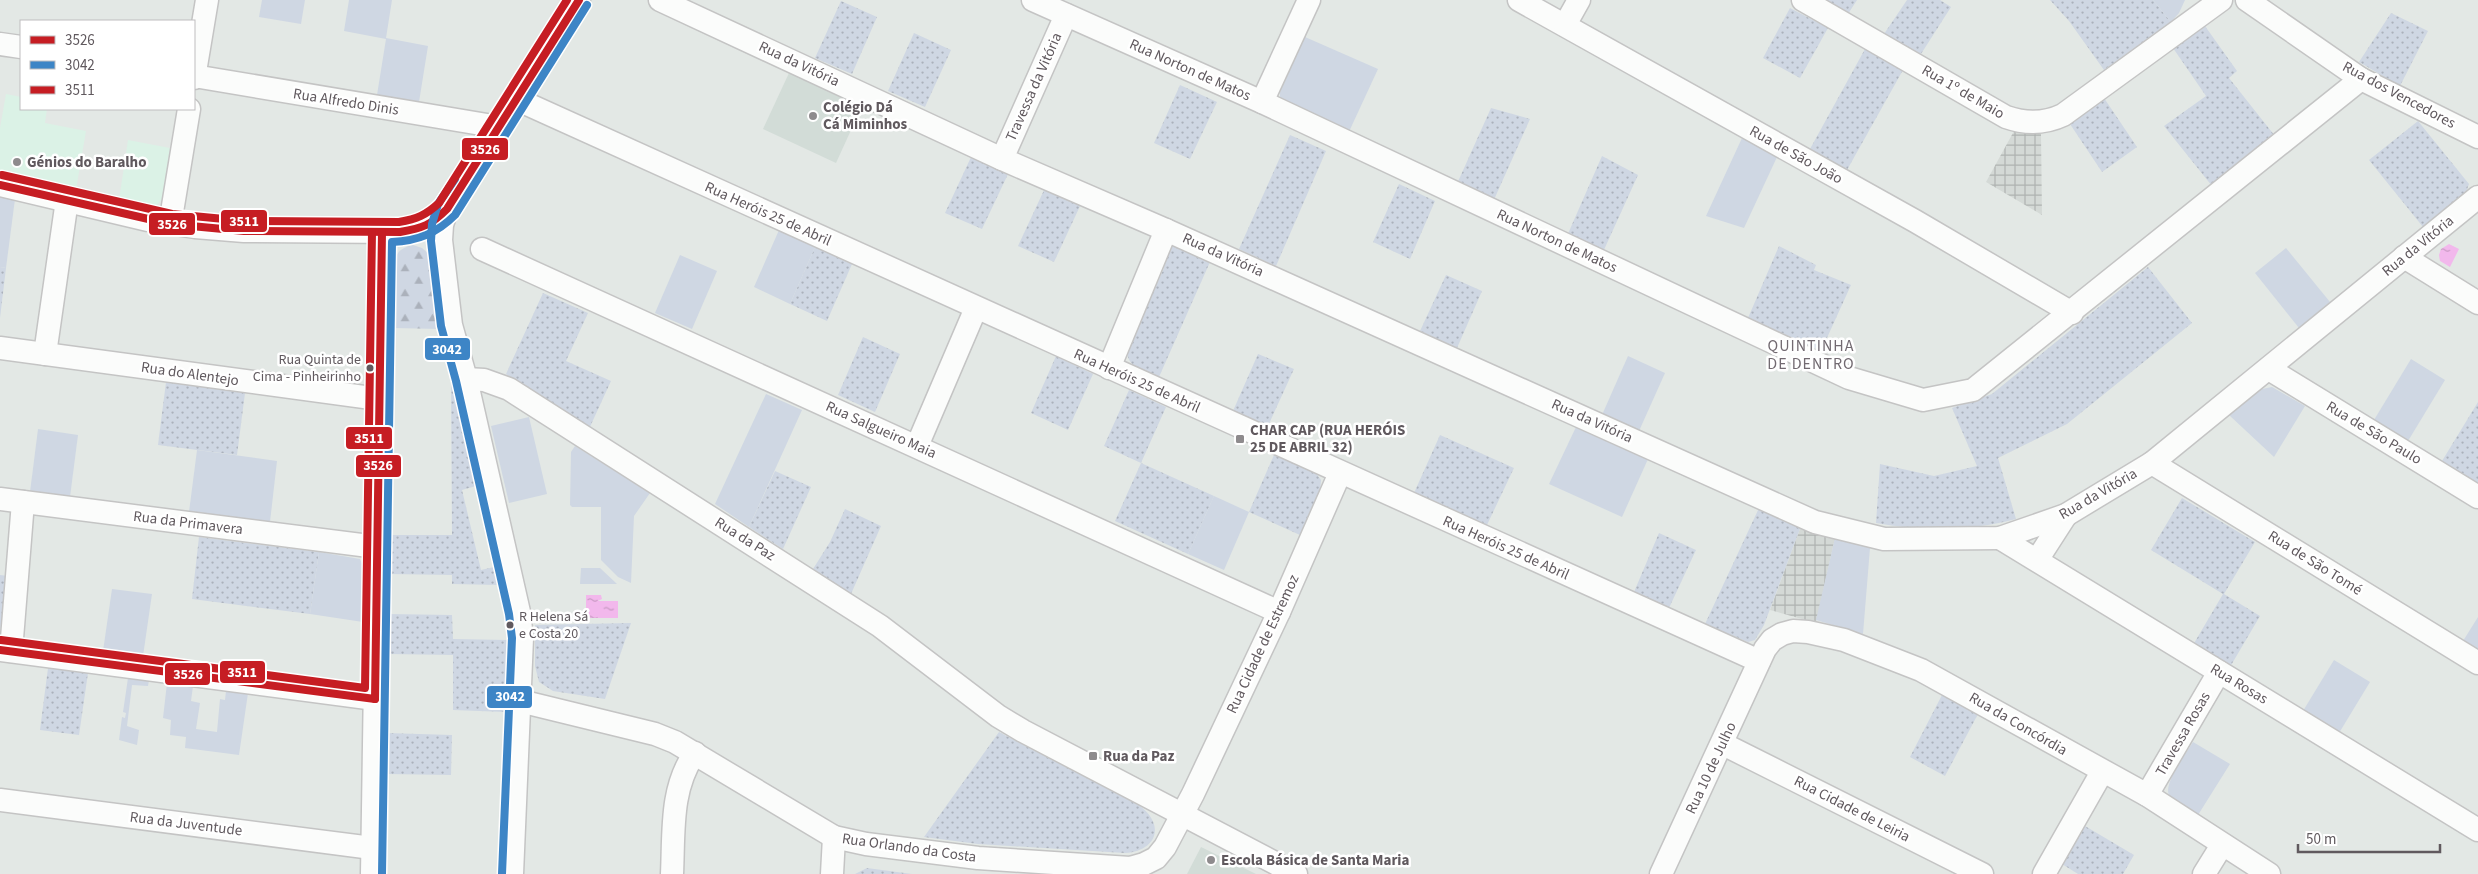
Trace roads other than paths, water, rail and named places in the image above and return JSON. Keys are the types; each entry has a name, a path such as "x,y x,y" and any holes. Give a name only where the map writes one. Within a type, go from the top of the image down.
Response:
{"street":[{"path":"195,71 207,0"},
{"name":"Rua da Vitória","path":"660,0 1002,159 1166,230 1815,522 1884,539 2000,538 2066,515 2152,463 2478,197"},
{"name":"Rua Norton de Matos","path":"1033,0 1262,102 1849,378 1923,400 1973,390 2072,313 2361,79"},
{"path":"1262,102 1310,0"},
{"name":"Rua de São João","path":"1519,0 1915,221 2072,313"},
{"path":"1565,26 1579,0"},
{"name":"Rua 1º de Maio","path":"1803,0 2006,117 2020,122 2036,123 2051,120 2063,114 2221,0"},
{"name":"Rua dos Vencedores","path":"2247,0 2361,79 2478,137"},
{"path":"0,185 170,224 244,231 382,232 419,229 433,223 447,209 575,1"},
{"name":"Travessa da Vitória","path":"1002,159 1066,14"},
{"path":"0,44 20,47"},
{"name":"Rua Alfredo Dinis","path":"195,77 499,127"},
{"name":"Rua Heróis 25 de Abril","path":"516,99 1759,661"},
{"path":"170,224 189,110"},
{"path":"45,354 67,200"},
{"path":"447,209 442,225 441,240 451,325 466,379 519,612 522,638 512,874"},
{"path":"1109,368 1166,230"},
{"path":"372,874 382,232"},
{"name":"Rua Salgueiro Maia","path":"482,249 1279,612"},
{"path":"2404,257 2478,303"},
{"path":"917,446 976,308"},
{"name":"Rua do Alentejo","path":"0,348 379,399"},
{"name":"Rua de São Paulo","path":"2269,369 2478,497"},
{"name":"Rua da Paz","path":"466,379 484,380 510,389 880,626 998,716 1023,731 1296,874"},
{"name":"Rua de São Tomé","path":"2152,463 2478,664"},
{"name":"Rua Cidade de Estremoz","path":"1182,813 1193,794 1279,612 1340,473"},
{"name":"Rua da Primavera","path":"0,499 377,548"},
{"path":"23,502 6,651 375,699"},
{"path":"2037,560 2066,515"},
{"name":"Rua Rosas","path":"2000,538 2478,830"},
{"name":"Rua da Concórdia","path":"1759,661 1772,640 1787,632 1808,632 1844,640 1921,670 2102,772 2147,795 2222,845 2270,874"},
{"name":"Rua 10 de Julho","path":"1669,871 1759,661"},
{"name":"Travessa Rosas","path":"2147,795 2220,672"},
{"name":"Rua Orlando da Costa","path":"520,700 656,734 695,753 834,837 866,844 978,858 1130,868 1156,858 1165,847 1182,813"},
{"name":"Rua Cidade de Leiria","path":"1723,744 1982,874"},
{"path":"672,874 675,802 680,780 695,753"},
{"path":"2044,874 2102,772"},
{"name":"Rua da Juventude","path":"0,800 372,848"},
{"path":"832,874 834,837"},
{"path":"2204,874 2222,845"}],"water":[{"path":"2449,244 2459,249 2450,267 2440,261 2439,255 2441,249"},
{"path":"586,595 601,595 602,599 598,601 618,601 618,618 586,618"}],"place":[{"name":"Colégio Dá Cá Miminhos","path":"813,116"},
{"name":"Génios do Baralho","path":"17,162"},
{"name":"Rua Quinta de Cima - Pinheirinho","path":"370,368"},
{"name":"CHAR CAP (RUA HERÓIS 25 DE ABRIL 32)","path":"1240,439"},
{"name":"R Helena Sá e Costa 20","path":"510,625"},
{"name":"Rua da Paz","path":"1093,756"},
{"name":"Escola Básica de Santa Maria","path":"1211,860"}],"district":[{"name":"QUINTINHA DE DENTRO","path":"1811,355"}]}
